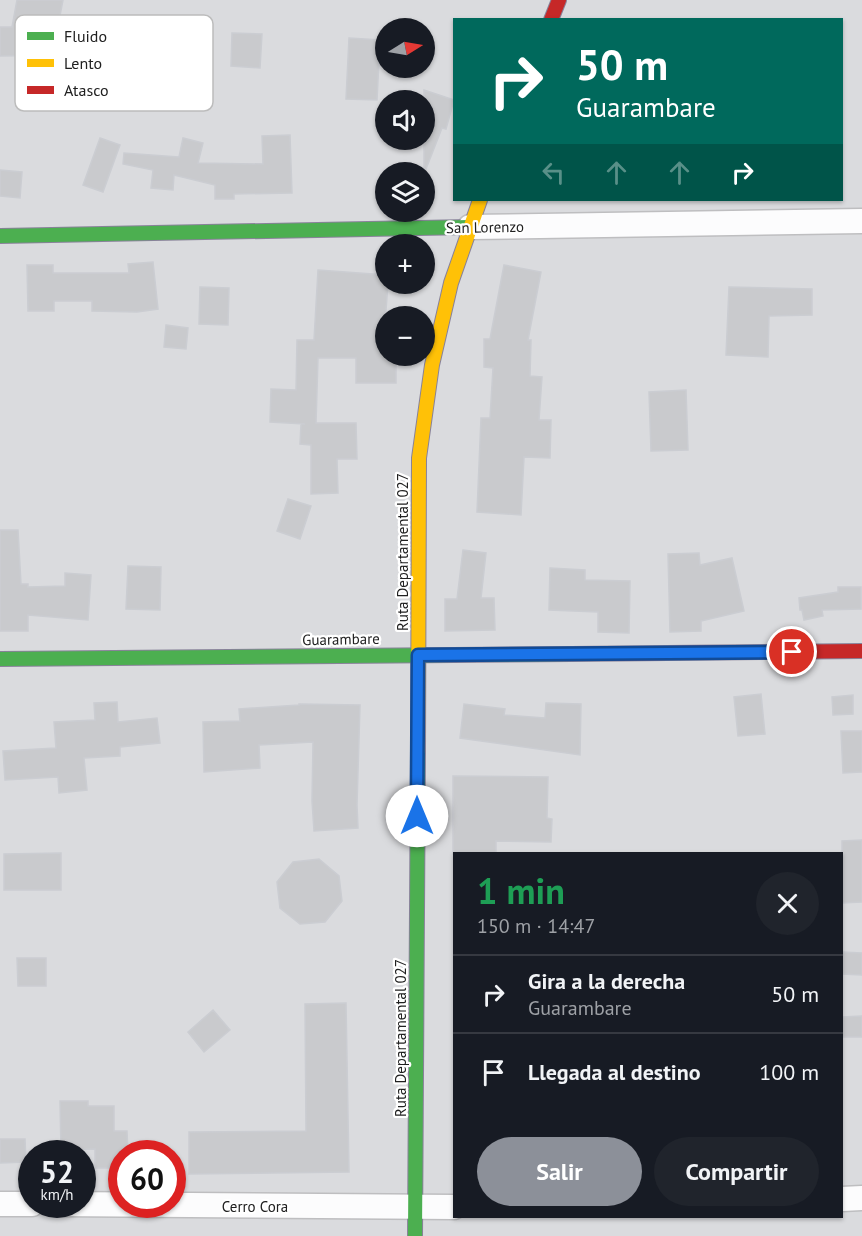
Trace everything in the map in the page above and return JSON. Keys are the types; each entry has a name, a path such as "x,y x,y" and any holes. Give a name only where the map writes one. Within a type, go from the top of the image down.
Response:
{"street":[{"path":"552,18 559,0"},
{"name":"Ruta Departamental 027","path":"415,1236 419,458 435,353 451,283 480,201"},
{"name":"San Lorenzo","path":"0,236 862,221"},
{"name":"Guarambare","path":"0,659 862,651"},
{"path":"843,1199 862,1198"},
{"path":"0,1204 18,1204"},
{"name":"Cerro Cora","path":"96,1204 453,1207"}],"shaded area":[{"path":"0,0 862,0 862,1236 0,1236"}],"building":[{"path":"17,0 63,0 60,15 15,15 15,56 0,56 0,27 12,27"},
{"path":"232,33 262,34 260,68 231,66"},
{"path":"349,38 375,40 375,78 378,78 375,100 346,99"},
{"path":"435,94 453,100 446,129 442,128 435,146"},
{"path":"290,135 292,193 234,194 234,199 215,199 215,185 174,175 173,190 151,188 153,170 123,164 124,153 179,157 183,138 203,143 198,163 263,164 262,136"},
{"path":"100,138 120,145 103,192 83,185"},
{"path":"424,150 433,150 429,162 424,162"},
{"path":"0,170 22,172 20,198 0,196"},
{"path":"153,262 158,309 137,312 92,311 92,301 54,301 54,311 28,311 27,265 53,265 53,273 129,273 128,264"},
{"path":"504,265 541,272 528,340 531,340 530,376 542,377 539,420 551,420 550,458 524,457 521,515 477,512 481,418 490,418 493,368 484,367 484,339 490,339"},
{"path":"318,270 375,274 375,294 387,294 386,306 375,306 375,366 396,366 396,383 356,383 356,358 318,358 316,423 356,423 357,459 337,459 338,493 311,494 311,445 300,444 301,424 305,424 270,422 271,389 296,390 297,340 314,340"},
{"path":"200,287 229,288 228,325 199,324"},
{"path":"729,287 812,289 812,315 769,316 768,357 726,355"},
{"path":"166,325 188,328 186,349 164,347"},
{"path":"686,390 688,450 651,451 649,392"},
{"path":"288,499 311,506 300,539 277,531"},
{"path":"0,530 18,530 21,584 28,584 28,587 65,586 65,573 91,575 88,620 28,615 28,631 0,631"},
{"path":"463,550 486,553 481,598 494,598 495,630 445,631 445,599 457,599"},
{"path":"699,553 700,565 732,558 744,611 701,621 701,631 670,632 668,554"},
{"path":"128,566 161,567 160,610 126,609"},
{"path":"550,568 585,570 585,580 630,581 629,633 598,632 598,612 549,610"},
{"path":"838,587 861,587 861,609 822,610 823,616 804,620 799,598 838,592"},
{"path":"761,694 765,734 738,736 734,697"},
{"path":"853,695 853,714 833,715 832,697"},
{"path":"117,702 118,722 157,718 160,743 120,747 120,756 84,758 87,790 59,793 58,777 5,780 3,751 56,748 54,722 95,720 94,703"},
{"path":"546,703 581,704 580,755 460,738 464,704 505,709 504,715 545,718"},
{"path":"299,704 360,705 358,828 314,831 313,742 259,745 260,768 204,772 203,722 240,721 239,709"},
{"path":"841,731 862,731 862,772 843,773"},
{"path":"453,776 548,777 547,818 552,819 551,842 496,841 496,852 453,852"},
{"path":"862,840 862,902 843,903 842,841"},
{"path":"61,853 61,890 4,890 4,854"},
{"path":"319,859 339,876 342,901 325,922 300,924 280,908 277,882 293,862"},
{"path":"843,952 862,953 862,975 843,974"},
{"path":"17,958 46,958 46,986 18,986"},
{"path":"346,1003 349,1172 189,1174 189,1132 306,1131 305,1004"},
{"path":"213,1010 230,1030 204,1052 188,1032"},
{"path":"862,1016 862,1037 843,1037 843,1017"},
{"path":"60,1101 88,1101 88,1106 114,1106 114,1131 127,1131 127,1140 108,1140 108,1168 96,1168 96,1140 61,1140"},
{"path":"0,1139 25,1139 18,1140 18,1162 0,1163"}],"traffic: fast":[{"path":"0,236 470,227"},
{"path":"0,659 571,654"},
{"path":"415,1236 418,750"}],"traffic: slow":[{"path":"418,750 419,458 432,365 451,283 480,201"}],"traffic: jam":[{"path":"552,18 559,0"},
{"path":"571,654 862,651"}],"route":[{"path":"417,816 418,655 792,652"}]}
